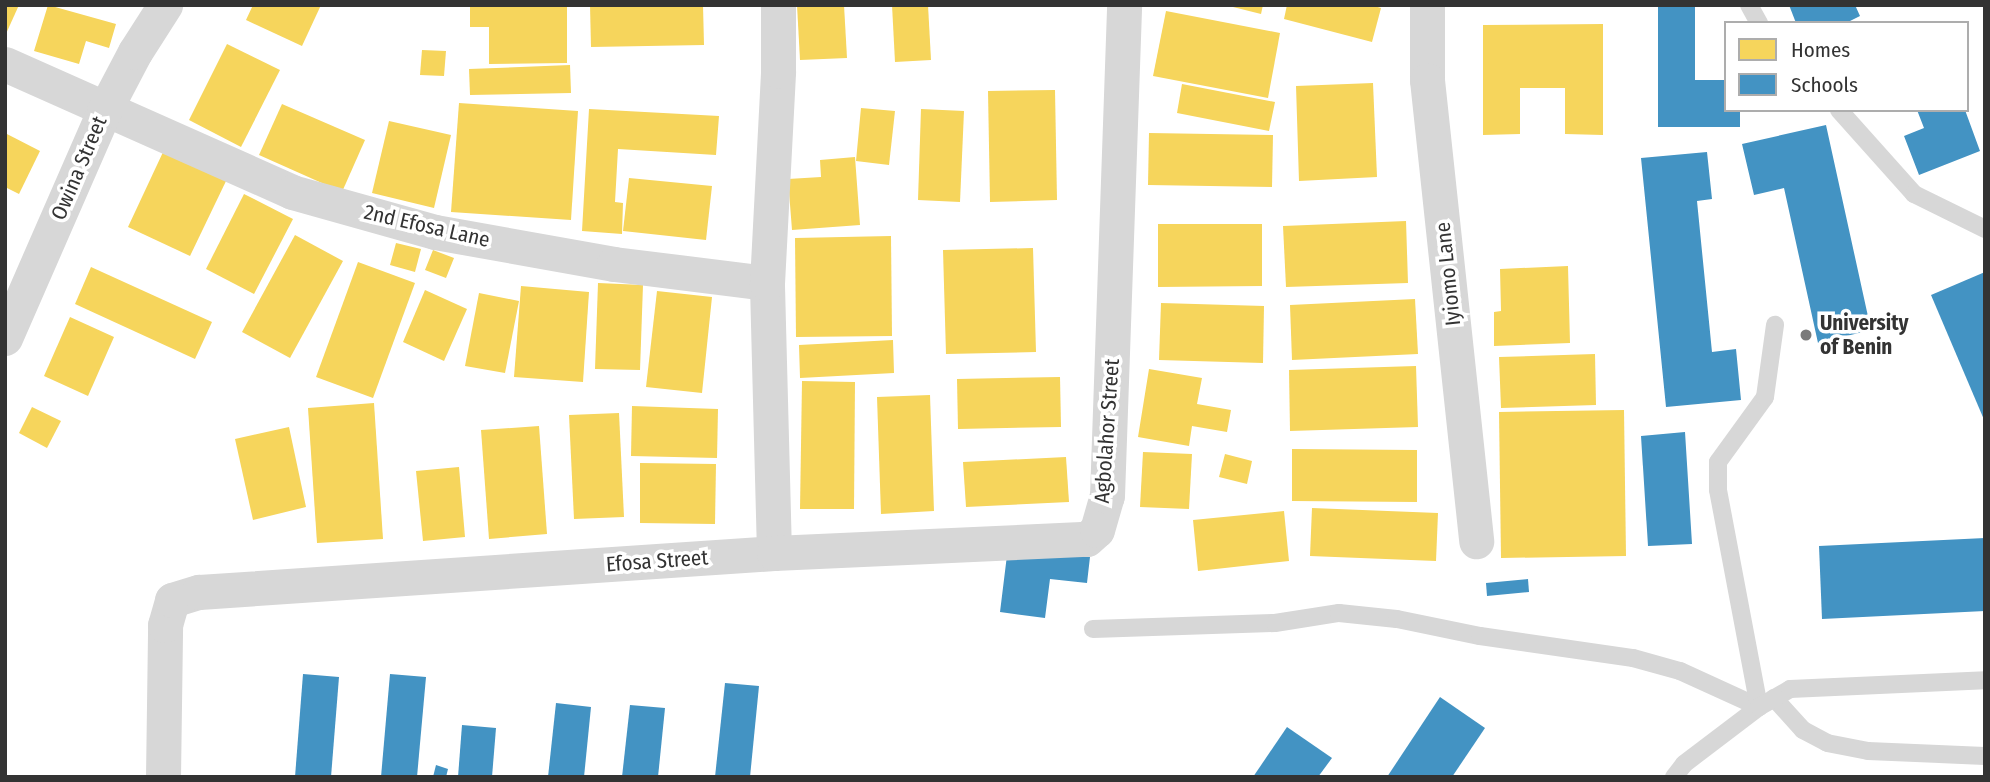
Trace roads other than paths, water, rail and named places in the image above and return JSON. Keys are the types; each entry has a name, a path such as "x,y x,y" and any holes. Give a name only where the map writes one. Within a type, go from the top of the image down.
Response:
{"street":[{"name":"Owina Street","path":"5,338 104,111 135,52 165,5"},
{"path":"774,553 767,283 778,71 778,5"},
{"name":"Agbolahor Street","path":"774,553 1087,539 1097,530 1107,496 1124,5"},
{"name":"Iyiomo Lane","path":"1427,5 1427,80 1476,541"},
{"name":"2nd Efosa Lane","path":"5,64 104,111 292,192 435,232 614,264 767,283"},
{"name":"Efosa Street","path":"163,777 165,625 172,600 199,592 774,553"}],"lane":[{"path":"1749,5 1758,21"},
{"path":"1841,112 1914,194 1985,229"},
{"path":"1767,702 1718,490 1718,462 1765,397 1775,325"},
{"path":"1093,629 1275,623 1339,614 1397,619 1480,636 1633,658 1680,671 1767,702 1803,730 1827,743 1868,751 1971,753 1985,756"},
{"path":"1674,777 1684,764 1767,702 1790,689 1985,680"}],"place":[{"name":"University of Benin","path":"1806,335"}]}
